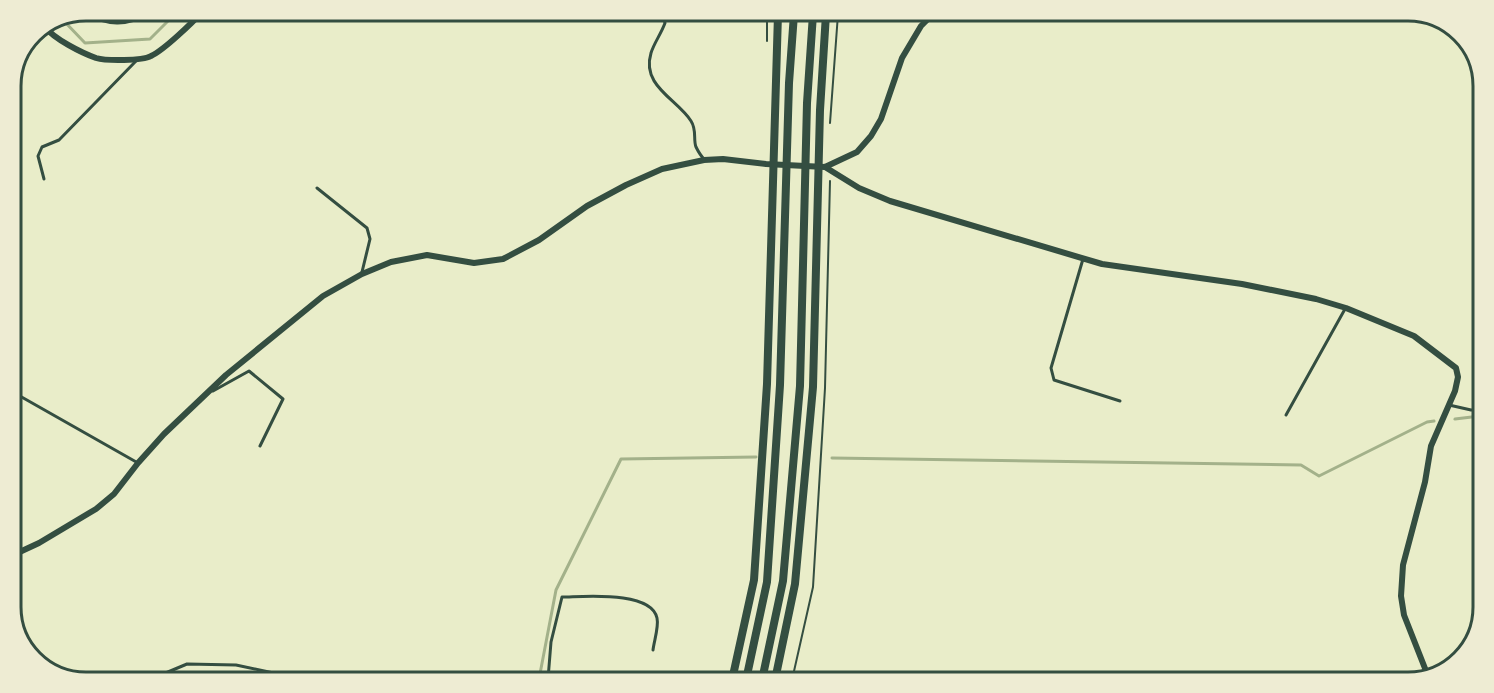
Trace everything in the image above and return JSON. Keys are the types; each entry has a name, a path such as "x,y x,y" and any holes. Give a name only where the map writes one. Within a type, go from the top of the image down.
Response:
{"street":[{"path":"105,21 122,23 129,21"},
{"path":"49,33 98,58 140,58 150,57 195,21"},
{"path":"734,672 754,580 767,384 778,21"},
{"path":"748,672 767,582 780,385 794,21"},
{"path":"764,672 783,580 799,398 807,103 813,21"},
{"path":"777,672 795,584 813,387 822,167 820,110 826,21"},
{"path":"21,551 96,508 114,494 164,434 253,351 323,296 362,274 391,262 427,255 474,263 503,259 539,240 587,206 662,169 704,160 723,159 822,167 857,153 881,119 902,58 925,21"},
{"path":"822,167 859,188 890,201 1083,259 1102,264 1242,284 1316,299 1346,308 1414,336 1456,368 1458,377 1455,391 1431,446 1425,482 1402,565 1401,596 1404,615 1424,670"}],"lane":[{"path":"664,21 652,51 651,73 654,83 695,127 695,146 704,160"},
{"path":"44,179 38,156 42,147 59,140 140,58"},
{"path":"317,188 368,228 370,239 362,274"},
{"path":"1083,259 1051,368 1054,381 1120,401"},
{"path":"1286,415 1346,308"},
{"path":"206,394 249,371 283,399 260,446"},
{"path":"21,397 138,463"},
{"path":"1448,405 1473,410"},
{"path":"549,672 551,642 562,597 598,595 640,602 651,608 657,618 653,650"},
{"path":"168,672 187,664 236,665 269,672"}],"waterway":[{"path":"67,24 85,43 150,39 168,21"},
{"path":"1455,419 1473,417"},
{"path":"832,458 1301,465 1319,476 1427,422 1434,421"},
{"path":"540,672 556,590 621,459 756,457"}]}
